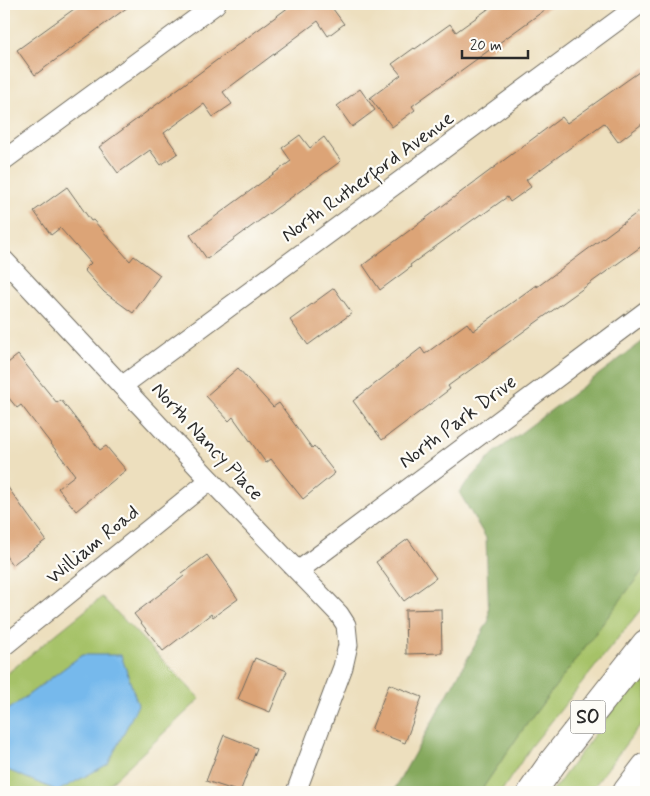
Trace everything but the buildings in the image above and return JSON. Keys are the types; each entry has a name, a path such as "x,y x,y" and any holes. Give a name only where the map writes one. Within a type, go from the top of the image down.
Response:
{"highway":[{"name":"SO","path":"532,792 553,762 646,644"},
{"path":"627,792 646,767"}],"street":[{"path":"4,160 216,4"},
{"name":"North Rutherford Avenue","path":"122,386 640,4"},
{"name":"North Nancy Place","path":"4,260 210,480 298,570 339,614 346,625 348,645 344,667 296,792"},
{"name":"North Park Drive","path":"298,570 646,311"},
{"name":"William Road","path":"8,635 210,480"}],"green space":[{"path":"646,339 646,566 521,732 480,792 393,792 489,620 486,538 459,492 494,453"},
{"path":"646,566 646,603 531,747 501,792 480,792 521,732"},
{"path":"102,597 200,699 101,792 4,792 4,762 5,769 82,655 4,713 4,676"},
{"path":"646,667 646,719 590,792 552,792 613,709"}],"water":[{"path":"82,655 121,655 138,705 108,764 58,791 5,769 4,713"}]}
